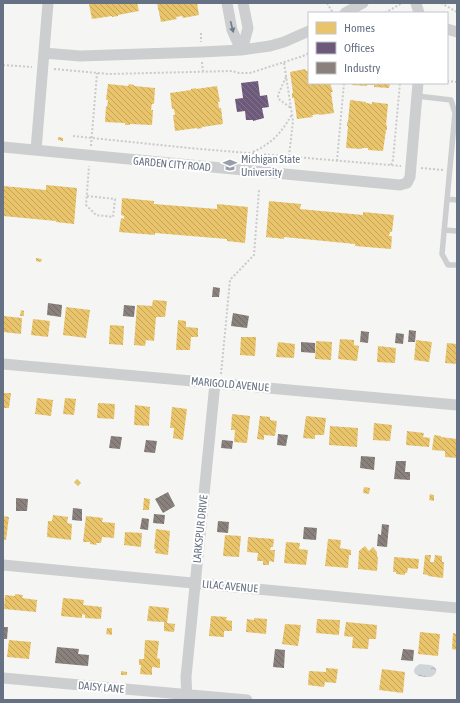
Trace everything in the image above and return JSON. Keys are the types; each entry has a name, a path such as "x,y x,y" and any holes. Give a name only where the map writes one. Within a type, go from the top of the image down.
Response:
{"street":[{"path":"36,150 48,3"},
{"path":"227,3 232,30 242,50"},
{"path":"242,50 248,28 243,3"},
{"path":"347,12 363,3"},
{"path":"44,53 80,56 242,50 270,46 284,42 308,31"},
{"name":"GARDEN CITY ROAD","path":"3,147 400,185 407,183 410,177 418,84"},
{"name":"MARIGOLD AVENUE","path":"3,364 457,405"},
{"name":"LARKSPUR DRIVE","path":"187,697 186,676 195,583 218,383"},
{"name":"LILAC AVENUE","path":"3,565 457,608"},
{"name":"DAISY LANE","path":"3,678 187,697 247,700"}],"lane":[{"path":"417,96 454,99 456,127 454,156 450,171 442,254 448,265 457,265"},
{"path":"447,199 457,200"},
{"path":"444,230 457,231"}],"path":[{"path":"327,3 332,12"},
{"path":"387,12 402,3"},
{"path":"441,3 457,12"},
{"path":"3,64 109,74 227,71 250,73 308,54"},
{"path":"284,62 293,122 289,156"},
{"path":"286,76 278,98 291,108"},
{"path":"337,161 344,84"},
{"path":"391,165 393,160 400,84"},
{"path":"252,153 279,134 292,114"},
{"path":"73,136 450,171"},
{"path":"218,383 230,280 254,255 259,190"}],"water":[{"path":"420,664 435,667 435,674 430,677 422,677 415,674 414,669"}],"building: Homes":[{"path":"137,3 139,11 118,16 92,19 89,4"},
{"path":"157,3 197,3 199,15 183,18 182,16 176,17 177,19 161,22"},
{"path":"305,69 306,71 308,70 308,84 330,84 333,92 331,92 334,113 312,115 313,117 297,119 294,98 292,98 293,93 290,72"},
{"path":"108,84 128,86 129,84 134,86 155,88 154,104 152,104 151,110 153,110 152,125 125,125 125,123 105,122 108,100 106,100"},
{"path":"390,84 389,88 374,87 374,85 352,85"},
{"path":"217,86 220,102 218,102 219,108 221,108 223,124 175,131 173,115 175,115 174,109 172,109 170,93"},
{"path":"350,100 372,104 372,102 388,104 387,130 383,151 368,150 368,148 346,148"},
{"path":"58,137 63,138 63,141 58,140"},
{"path":"46,185 77,188 74,224 3,216 3,186 46,190"},
{"path":"122,198 154,201 154,204 217,209 217,204 248,207 245,243 227,241 227,239 155,233 155,235 119,232 121,218 124,219 124,216 121,215"},
{"path":"269,201 301,204 300,209 363,215 363,212 394,215 392,232 390,232 389,236 392,236 391,249 284,237 284,239 266,237"},
{"path":"36,258 42,259 41,262 36,261"},
{"path":"153,300 167,301 165,317 156,317 154,341 146,340 145,346 134,345 137,305 152,306"},
{"path":"66,307 90,310 86,338 63,335"},
{"path":"21,310 24,311 24,316 20,316"},
{"path":"3,316 22,318 21,334 3,332"},
{"path":"33,319 50,321 48,337 31,335"},
{"path":"178,320 186,321 186,327 198,328 198,337 191,337 190,350 176,350"},
{"path":"110,325 124,326 123,345 109,344"},
{"path":"241,337 256,337 255,356 240,355"},
{"path":"340,339 354,340 354,345 359,346 357,361 338,359"},
{"path":"416,340 432,342 429,362 414,360"},
{"path":"316,341 332,342 331,360 315,359"},
{"path":"278,342 295,344 294,358 276,357"},
{"path":"447,343 457,344 457,364 445,363"},
{"path":"378,346 396,348 395,363 377,362"},
{"path":"3,393 11,393 9,408 3,408"},
{"path":"37,398 53,400 51,416 35,414"},
{"path":"65,398 76,399 74,415 63,414"},
{"path":"98,403 115,404 114,419 97,418"},
{"path":"135,405 150,407 149,426 134,425"},
{"path":"172,407 187,409 183,440 173,438 174,428 170,428"},
{"path":"232,414 250,416 247,443 234,442 235,430 231,430"},
{"path":"260,416 270,417 270,420 277,421 275,436 264,435 264,440 257,439"},
{"path":"306,416 326,418 324,435 315,435 315,439 303,438"},
{"path":"374,423 392,425 390,441 373,440"},
{"path":"330,426 358,428 357,447 329,445"},
{"path":"407,431 424,433 423,437 430,438 429,447 406,445"},
{"path":"434,435 457,439 457,458 445,457 445,451 432,450"},
{"path":"77,479 81,483 78,486 74,482"},
{"path":"364,487 370,488 369,494 363,493"},
{"path":"430,494 434,495 434,501 429,500"},
{"path":"144,498 150,499 149,510 143,510"},
{"path":"53,515 68,517 67,523 72,524 71,540 47,537 48,521 52,521"},
{"path":"3,516 9,517 6,540 3,539"},
{"path":"86,516 103,518 102,522 115,523 114,538 102,537 101,543 96,543 97,545 90,544 90,542 83,542"},
{"path":"156,529 170,531 168,555 155,553"},
{"path":"125,532 142,533 141,547 124,545"},
{"path":"225,535 241,536 239,557 223,556"},
{"path":"248,537 274,539 273,547 271,547 270,550 275,550 274,562 269,561 269,565 263,565 263,561 257,561 258,553 247,552"},
{"path":"328,539 341,540 340,548 351,550 348,568 325,566"},
{"path":"286,542 300,543 299,549 308,550 306,565 284,563"},
{"path":"365,546 369,551 373,547 377,552 377,571 358,569 359,551"},
{"path":"425,555 431,555 430,562 434,562 435,555 442,556 442,562 444,562 443,578 423,574"},
{"path":"394,557 419,559 418,569 408,568 405,575 396,574 396,572 393,572"},
{"path":"15,594 23,595 22,598 37,600 36,612 4,609 5,595 15,596"},
{"path":"63,598 84,600 83,605 102,607 101,619 85,618 85,615 82,614 82,618 61,616"},
{"path":"149,606 169,608 167,623 175,624 174,632 164,631 164,622 147,621"},
{"path":"211,616 227,617 226,620 232,621 232,631 224,631 224,637 209,636"},
{"path":"254,618 267,619 266,634 246,632 247,619 254,620"},
{"path":"317,619 340,620 339,635 316,633"},
{"path":"346,622 377,625 376,639 369,639 368,649 352,648 353,637 344,636"},
{"path":"285,624 301,625 298,646 282,644"},
{"path":"107,628 112,628 112,635 106,634"},
{"path":"420,632 440,634 438,656 418,654"},
{"path":"453,633 457,634 457,650 452,649"},
{"path":"9,640 31,642 29,659 7,657"},
{"path":"145,640 159,641 157,658 160,659 160,668 152,667 152,675 140,674 141,665 139,665 139,659 144,659"},
{"path":"326,668 338,669 336,683 325,682 324,687 308,685 309,671 326,672"},
{"path":"382,669 405,672 403,693 379,690"},
{"path":"121,671 127,672 127,675 121,675"}],"building: Offices":[{"path":"258,81 260,96 267,95 269,107 262,108 264,118 253,121 246,120 245,111 237,112 235,99 243,98 241,83"}],"building: Industry":[{"path":"213,287 220,288 219,297 212,297"},
{"path":"48,303 62,305 61,317 47,315"},
{"path":"124,305 135,306 134,317 123,316"},
{"path":"233,313 249,316 247,328 231,326"},
{"path":"409,330 416,331 415,342 408,342"},
{"path":"361,331 369,332 368,343 360,342"},
{"path":"396,333 404,334 403,344 395,343"},
{"path":"301,342 315,343 315,353 301,352"},
{"path":"278,434 288,435 286,446 277,445"},
{"path":"111,436 122,437 120,449 109,448"},
{"path":"146,440 157,441 155,453 144,452"},
{"path":"222,440 233,441 232,449 221,448"},
{"path":"361,456 375,457 374,470 360,468"},
{"path":"396,461 406,461 405,472 410,472 410,480 394,479"},
{"path":"168,492 175,506 163,513 155,499"},
{"path":"16,498 28,499 27,511 16,511"},
{"path":"73,508 82,509 82,521 72,520"},
{"path":"154,514 165,515 164,524 153,523"},
{"path":"142,518 149,519 148,530 140,529"},
{"path":"218,521 229,522 228,533 217,532"},
{"path":"382,524 389,525 387,547 377,546 378,534 381,535"},
{"path":"304,527 317,528 316,540 303,539"},
{"path":"3,627 8,627 7,639 3,639"},
{"path":"57,647 79,649 78,654 89,655 88,666 55,663"},
{"path":"275,649 285,650 284,668 273,667"},
{"path":"403,649 414,650 413,661 401,660"}],"place":[{"name":"Michigan State University","path":"230,165"}]}
